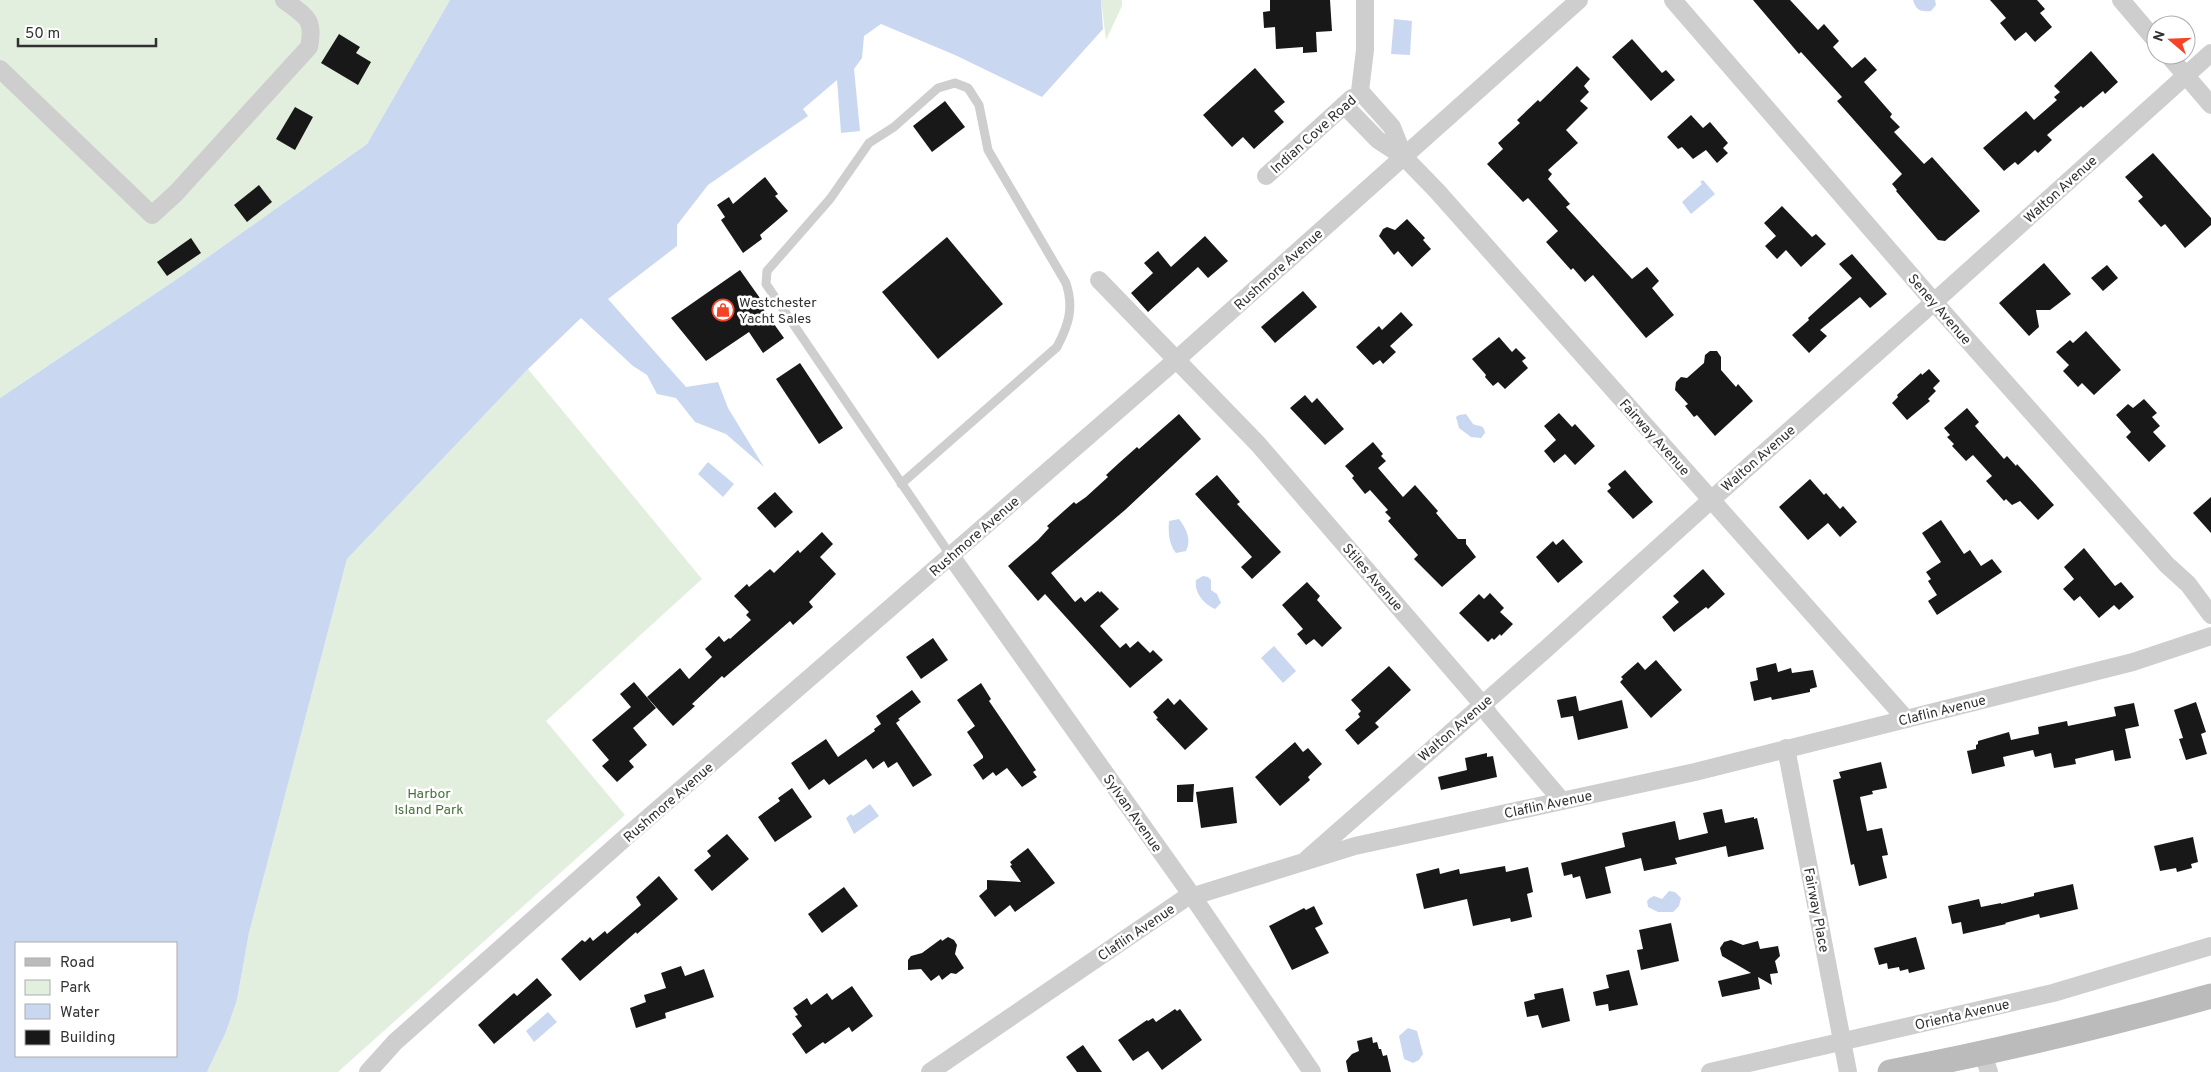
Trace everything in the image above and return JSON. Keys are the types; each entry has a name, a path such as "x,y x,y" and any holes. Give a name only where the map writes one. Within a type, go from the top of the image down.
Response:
{"street":[{"path":"0,69 152,215 176,193 309,47 312,31 308,18 284,0"},
{"name":"Indian Cove Road","path":"1266,176 1360,91 1365,50 1365,0"},
{"name":"Rushmore Avenue","path":"368,1072 395,1042 626,837 1176,360 1579,0"},
{"name":"Seney Avenue","path":"1673,0 1934,302 2167,565 2188,584 2211,615"},
{"path":"2121,0 2146,29"},
{"name":"Walton Avenue","path":"1303,862 1546,649 2211,53"},
{"path":"2176,65 2211,105"},
{"name":"Indian Cove Road","path":"1360,91 1392,127 1404,157"},
{"path":"1344,105 1378,140 1404,157"},
{"name":"Fairway Avenue","path":"1404,157 1437,191 1906,719"},
{"name":"Stiles Avenue","path":"1100,280 1258,444 1482,704 1562,801"},
{"name":"Sylvan Avenue","path":"951,556 1193,897 1312,1072"},
{"name":"Claflin Avenue","path":"930,1072 1184,899 1355,846 1695,772 2133,662 2211,636"},
{"name":"Fairway Place","path":"1786,748 1848,1072"},
{"name":"Orienta Avenue","path":"1710,1072 2053,992 2211,946"},
{"path":"1890,1072 1986,1063 2211,996"}],"lane":[{"path":"901,484 1057,347 1067,328 1071,299 1066,283 988,150 979,105 968,88 955,83 938,88 894,127 869,142 830,199 766,270 766,284 901,484 951,556"}],"green space":[{"path":"0,0 450,0 367,144 177,279 0,398"},
{"path":"1101,0 1122,0 1122,6 1106,40"},
{"name":"Harbor Island Park","path":"528,369 702,579 546,721 625,815 338,1072 207,1072 226,1032 237,1000 249,933 347,559"}],"water":[{"path":"450,0 1101,0 1103,29 1042,97 955,55 881,24 864,36 862,58 854,69 860,131 841,133 837,80 803,109 808,116 708,185 677,225 677,246 608,299 686,387 718,382 728,408 764,467 726,434 695,422 676,398 657,394 647,375 633,366 581,318 528,369 347,559 249,933 237,1000 226,1032 207,1072 0,1072 0,398 177,279 367,144"},
{"path":"1913,0 1935,0 1936,5 1931,11 1921,11"},
{"path":"1394,19 1412,21 1410,55 1391,54"},
{"path":"1703,180 1715,194 1691,214 1682,202 1702,184 1700,182"},
{"path":"1466,414 1473,424 1484,428 1485,433 1481,438 1471,437 1459,428 1456,417"},
{"path":"708,462 734,484 723,497 698,474"},
{"path":"1179,519 1186,530 1188,547 1186,551 1176,553 1170,538 1169,521"},
{"path":"1203,576 1211,580 1211,590 1217,594 1221,603 1215,609 1207,604 1198,594 1196,580"},
{"path":"1274,646 1296,671 1283,683 1261,658"},
{"path":"870,804 879,816 854,834 846,818 851,814 853,816"},
{"path":"1669,891 1675,892 1681,898 1679,906 1673,912 1658,912 1648,907 1647,901 1650,898 1654,896 1662,899"},
{"path":"548,1012 557,1022 534,1042 526,1031"},
{"path":"1408,1028 1417,1031 1423,1054 1419,1060 1413,1063 1404,1059 1399,1036"}],"building":[{"path":"1270,0 1330,0 1332,31 1316,32 1317,52 1303,53 1303,47 1276,49 1275,27 1264,28 1263,12 1270,11"},
{"path":"1753,0 1790,0 1818,30 1824,24 1839,41 1833,47 1852,68 1865,57 1877,70 1864,82 1892,114 1890,117 1900,127 1894,132 1924,164 1932,157 1980,211 1945,241 1938,240 1892,184 1902,174 1837,101 1842,97 1801,52 1799,54"},
{"path":"1990,0 2037,0 2045,9 2040,13 2052,27 2035,42 2026,32 2015,41 2000,23 2006,18"},
{"path":"339,34 360,47 356,53 371,62 358,85 321,63"},
{"path":"1632,39 1662,73 1666,70 1675,80 1651,101 1612,57"},
{"path":"2091,51 2118,82 2105,94 2103,91 2083,108 2081,106 2047,135 2052,140 2038,153 2035,150 2018,165 2015,162 2004,171 1983,148 2026,111 2034,120 2057,100 2054,97 2060,92 2054,86"},
{"path":"1577,66 1590,79 1584,86 1589,92 1580,101 1588,108 1566,130 1578,143 1548,170 1552,174 1548,179 1570,204 1566,207 1632,279 1647,267 1659,281 1652,288 1674,315 1646,338 1593,275 1585,282 1573,268 1571,270 1546,242 1558,231 1528,198 1523,202 1487,164 1503,149 1498,143 1520,123 1517,120 1538,100 1540,102"},
{"path":"1255,68 1285,102 1274,111 1284,122 1254,149 1243,137 1232,147 1203,115"},
{"path":"945,101 965,127 932,152 913,126"},
{"path":"295,107 313,117 295,150 276,139"},
{"path":"1691,115 1703,128 1710,122 1728,143 1723,148 1728,153 1717,163 1706,150 1693,159 1682,147 1678,149 1667,137"},
{"path":"2153,153 2211,218 2211,225 2185,248 2165,224 2161,227 2138,201 2143,197 2125,177"},
{"path":"765,177 778,194 775,196 788,211 760,235 762,239 743,253 721,220 725,217 717,205 729,197 733,204"},
{"path":"259,185 272,202 247,222 234,205"},
{"path":"1782,206 1812,237 1816,234 1826,244 1801,267 1786,250 1777,259 1765,246 1776,236 1764,223"},
{"path":"1407,219 1425,238 1423,240 1431,249 1412,267 1398,251 1394,255 1379,236 1383,229 1387,227 1395,230"},
{"path":"1205,236 1228,261 1208,278 1198,267 1148,312 1131,293 1153,273 1144,263 1158,251 1171,267"},
{"path":"947,237 1003,304 938,359 882,292"},
{"path":"191,238 201,253 167,276 157,262"},
{"path":"1852,254 1887,294 1870,308 1860,297 1820,330 1827,336 1809,353 1792,335 1852,278 1839,264"},
{"path":"2044,263 2071,294 2050,310 2036,310 2039,327 2029,336 1999,303"},
{"path":"2107,265 2118,278 2103,291 2091,278"},
{"name":"Westchester Yacht Sales","path":"740,270 762,301 759,303 784,338 763,353 749,332 706,361 671,318"},
{"path":"1303,291 1317,307 1275,343 1261,327"},
{"path":"1401,312 1413,325 1390,346 1396,352 1383,364 1380,360 1373,365 1356,347 1379,326 1382,330"},
{"path":"2086,331 2121,370 2094,395 2082,383 2078,387 2063,371 2069,365 2056,352 2070,340 2073,343"},
{"path":"1499,337 1512,352 1516,348 1526,358 1522,361 1528,368 1505,389 1498,382 1493,386 1472,359"},
{"path":"1710,351 1717,351 1721,357 1721,370 1736,387 1738,384 1753,401 1715,436 1697,415 1694,417 1685,406 1688,404 1675,390 1676,382 1681,377 1687,378 1704,363 1705,355"},
{"path":"800,363 843,428 819,444 776,379"},
{"path":"1929,369 1940,381 1933,388 1936,391 1928,399 1930,401 1907,420 1892,403 1898,397 1897,395 1921,373 1922,375"},
{"path":"1305,395 1312,403 1317,398 1344,429 1325,445 1290,408"},
{"path":"2144,399 2157,413 2152,417 2160,426 2153,432 2166,446 2149,462 2126,437 2131,432 2116,415 2128,404 2133,408"},
{"path":"1967,408 1979,422 1975,426 2004,459 2007,456 2016,466 2017,464 2054,505 2038,520 2020,501 2012,505 2006,499 2004,501 1986,481 1992,476 1973,455 1966,461 1952,446 1954,444 1947,437 1950,435 1944,428"},
{"path":"1559,413 1572,427 1575,424 1595,446 1575,465 1565,454 1554,463 1544,451 1556,440 1544,426"},
{"path":"1179,414 1201,439 1125,510 1051,573 1075,602 1081,597 1085,602 1098,591 1100,593 1101,591 1119,609 1100,626 1120,648 1126,643 1130,648 1138,641 1150,653 1153,650 1163,660 1130,688 1045,594 1038,601 1008,566 1038,540 1049,528 1047,526 1074,502 1076,504 1086,497 1108,477 1106,475 1119,463 1137,447 1139,449"},
{"path":"1373,442 1386,461 1378,468 1403,497 1415,485 1438,511 1436,513 1458,539 1466,539 1466,544 1476,557 1442,587 1414,559 1418,555 1388,521 1391,518 1385,512 1388,510 1370,490 1365,494 1352,478 1354,476 1345,466"},
{"path":"1625,470 1653,502 1633,519 1607,491 1611,488 1608,484"},
{"path":"1217,475 1240,502 1237,504 1281,552 1252,579 1241,567 1252,557 1195,494"},
{"path":"1810,479 1840,509 1843,506 1857,522 1840,537 1828,523 1808,540 1779,507"},
{"path":"775,492 793,512 775,528 757,508"},
{"path":"2211,497 2211,533 2193,513"},
{"path":"1941,520 1964,554 1970,550 1981,566 1992,559 2002,572 1937,615 1928,601 1937,595 1928,581 1931,579 1926,572 1941,562 1922,533"},
{"path":"822,532 833,544 820,557 836,574 809,602 813,607 793,625 790,621 724,678 722,676 692,704 695,706 673,726 647,697 680,668 689,679 712,657 705,649 719,636 724,642 730,639 751,620 746,615 749,612 734,596 747,584 749,587 770,569 774,573 798,550 800,553"},
{"path":"1563,539 1583,562 1558,583 1536,557 1553,541 1556,545"},
{"path":"2084,548 2115,586 2121,582 2134,597 2119,610 2114,605 2099,618 2080,596 2074,601 2063,589 2074,579 2064,567"},
{"path":"1703,569 1725,594 1708,609 1706,607 1674,632 1662,617 1679,602 1673,596"},
{"path":"1307,582 1320,596 1317,600 1342,628 1322,647 1314,639 1306,645 1297,634 1303,629 1282,605"},
{"path":"1490,593 1504,608 1500,612 1513,624 1501,636 1500,634 1494,640 1492,638 1488,642 1459,613 1479,594 1484,599"},
{"path":"933,638 948,660 921,679 906,657"},
{"path":"1656,660 1682,690 1651,718 1620,682 1623,679 1621,677 1638,662 1645,670"},
{"path":"1776,663 1778,672 1791,668 1792,673 1813,670 1817,687 1810,689 1810,692 1772,700 1771,697 1754,701 1750,682 1758,680 1756,668"},
{"path":"1389,666 1411,690 1375,723 1379,727 1358,745 1345,730 1360,717 1358,714 1361,711 1351,700"},
{"path":"634,682 656,708 633,728 647,745 629,761 634,767 617,782 602,766 609,760 592,740 631,707 620,694"},
{"path":"981,683 991,699 989,701 1036,770 1033,772 1037,777 1022,787 1007,768 996,776 993,772 983,780 973,765 983,756 967,732 975,726 957,700"},
{"path":"912,690 921,702 898,719 900,720 896,723 932,775 913,787 897,762 888,768 884,761 873,769 866,759 829,785 824,779 809,790 791,763 826,739 838,757 875,731 874,729 881,724 876,716"},
{"path":"1576,696 1579,711 1622,700 1628,728 1578,740 1573,716 1561,718 1557,700"},
{"path":"1168,698 1174,705 1180,699 1208,729 1185,750 1156,719 1158,718 1153,712"},
{"path":"2196,702 2206,732 2201,734 2207,754 2186,760 2179,739 2183,738 2174,710"},
{"path":"2134,703 2139,726 2125,729 2131,758 2115,761 2113,750 2075,759 2076,764 2054,768 2051,753 2035,757 2033,750 2003,757 2005,766 1972,774 1967,751 1976,749 1978,741 2009,732 2011,740 2039,734 2038,727 2067,721 2068,726 2116,716 2114,707"},
{"path":"1295,742 1303,752 1308,748 1322,764 1308,777 1310,780 1280,806 1255,777"},
{"path":"1487,753 1487,757 1493,756 1497,777 1441,790 1438,777 1467,770 1465,758"},
{"path":"1881,762 1887,788 1872,791 1873,794 1860,797 1867,831 1882,828 1888,855 1882,856 1887,878 1859,886 1854,864 1851,865 1833,780 1841,778 1839,772"},
{"path":"1194,784 1193,802 1177,802 1177,785"},
{"path":"1233,787 1237,823 1201,828 1196,792"},
{"path":"792,788 812,817 775,842 758,817 780,801 778,798"},
{"path":"1722,809 1725,823 1757,818 1764,849 1728,857 1726,846 1675,858 1677,864 1644,871 1641,858 1605,867 1611,893 1586,899 1580,876 1573,878 1572,874 1564,876 1561,863 1625,847 1622,833 1675,821 1679,840 1708,833 1703,813"},
{"path":"727,834 749,859 712,891 694,870 711,856 707,851"},
{"path":"2193,837 2198,862 2191,864 2192,868 2177,872 2176,868 2160,871 2154,846"},
{"path":"1028,848 1055,883 1015,912 1010,905 995,917 979,896 987,889 987,880 1021,882 1010,866 1012,865 1010,862"},
{"path":"1505,866 1506,872 1528,867 1533,892 1527,894 1532,917 1511,922 1510,918 1473,926 1467,899 1424,909 1416,874 1439,868 1440,874 1459,869 1460,874"},
{"path":"659,876 678,899 637,934 636,932 580,981 561,959 582,940 585,942 590,937 593,941 605,931 607,934 641,905 636,897"},
{"path":"2073,884 2078,909 2040,918 2039,914 1963,934 1961,922 1952,924 1948,906 1979,899 1981,907 2001,904 2034,896 2034,893"},
{"path":"844,887 858,906 822,933 808,914"},
{"path":"1314,906 1323,924 1315,928 1329,953 1292,970 1269,926 1304,908 1306,910"},
{"path":"1671,923 1679,961 1641,970 1637,950 1643,949 1639,930"},
{"path":"948,937 954,940 957,945 955,954 964,968 956,974 951,973 942,980 939,975 931,981 921,969 908,970 908,960 911,956 922,953 941,939 942,941"},
{"path":"1916,937 1925,969 1909,973 1908,969 1900,971 1899,967 1888,969 1887,963 1879,965 1874,948"},
{"path":"1731,940 1743,945 1758,941 1760,949 1778,946 1780,956 1775,961 1778,973 1770,974 1772,985 1758,977 1760,989 1722,997 1718,981 1751,973 1722,956 1720,948 1724,942"},
{"path":"681,966 685,976 704,969 714,997 665,1013 666,1018 636,1028 630,1008 646,1002 644,995 666,988 661,973"},
{"path":"1629,970 1638,1005 1609,1011 1608,1004 1596,1006 1593,992 1609,988 1606,975"},
{"path":"537,978 552,995 494,1044 478,1025 514,993 517,996"},
{"path":"852,986 873,1016 852,1032 849,1027 825,1044 823,1042 806,1054 792,1034 802,1026 795,1016 798,1015 793,1008 807,998 811,1005 827,993 832,1000"},
{"path":"1563,988 1570,1021 1542,1028 1538,1015 1527,1017 1524,1002 1535,999 1534,994"},
{"path":"1175,1009 1177,1011 1180,1009 1202,1040 1162,1070 1148,1051 1133,1061 1118,1040 1147,1020 1153,1018 1156,1022"},
{"path":"1372,1037 1373,1043 1377,1042 1383,1056 1387,1055 1391,1072 1348,1072 1346,1061 1352,1054 1359,1051 1357,1041"},
{"path":"1083,1045 1102,1072 1077,1072 1066,1057"}],"place":[{"name":"Westchester Yacht Sales","path":"723,310"}]}
